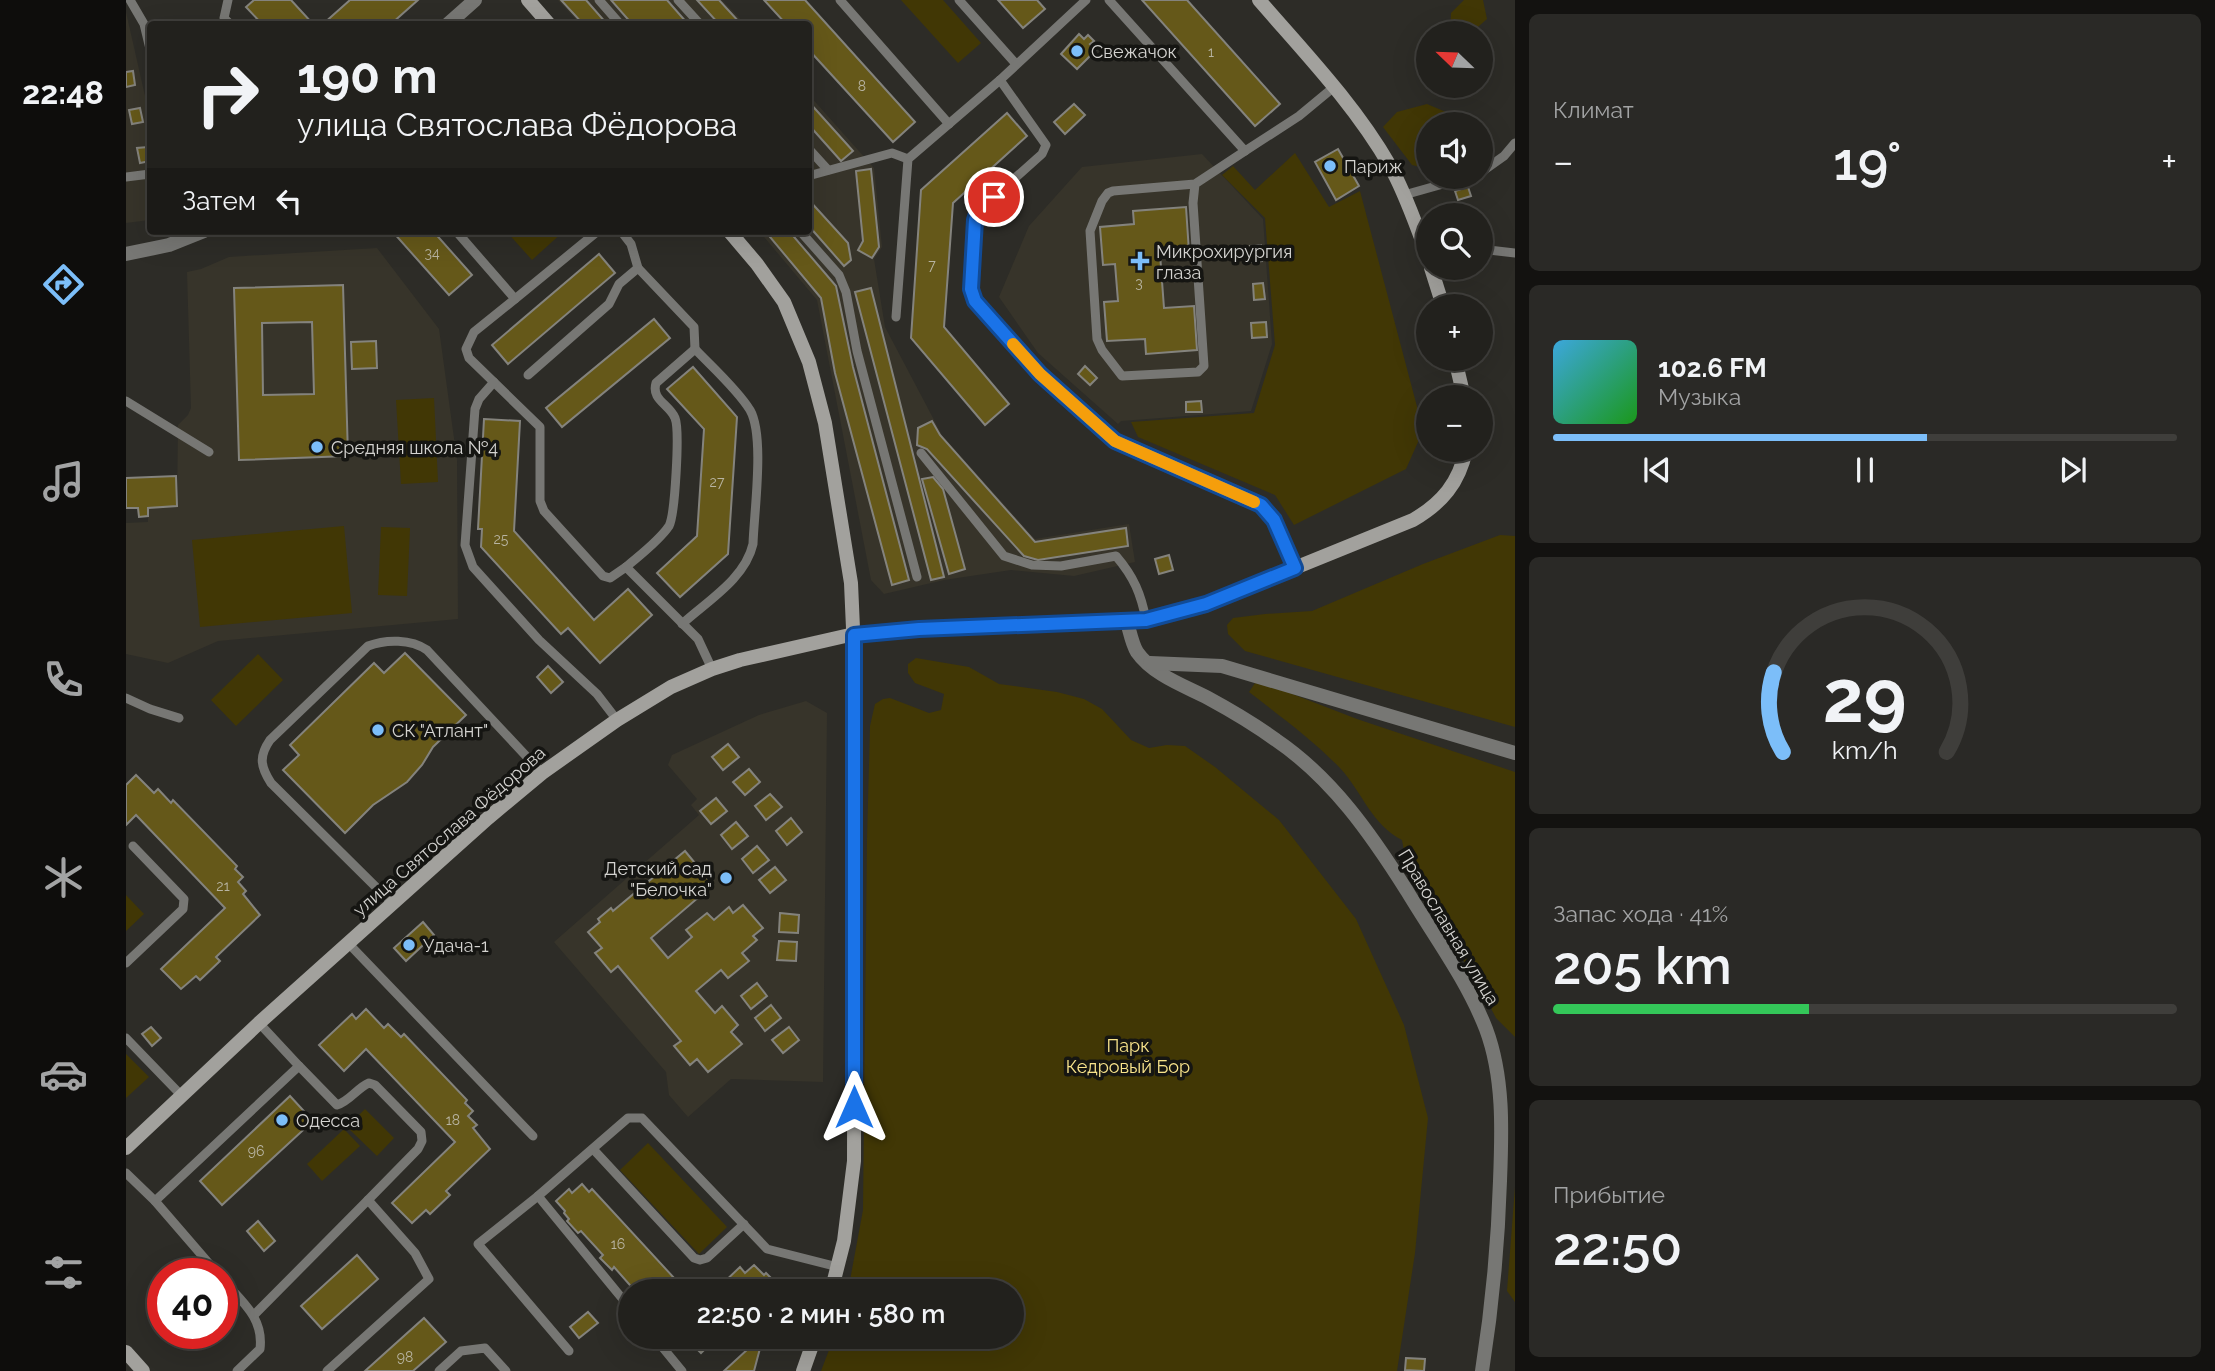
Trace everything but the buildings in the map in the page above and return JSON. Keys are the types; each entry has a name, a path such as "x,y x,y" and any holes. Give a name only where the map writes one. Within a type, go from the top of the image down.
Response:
{"street":[{"path":"451,21 475,0"},
{"path":"528,0 546,21"},
{"path":"1264,2 1372,138 1392,168 1416,226"},
{"path":"126,254 169,245 194,235"},
{"path":"732,235 784,302 809,362 825,423 848,559 854,635 854,1161 850,1200 835,1279"},
{"name":"улица Святослава Фёдорова","path":"126,1148 392,903 542,773 617,720 671,687 712,669 854,635 919,629 1127,622 1146,620 1206,604 1413,520 1432,509 1449,491 1463,462"},
{"name":"Православная улица","path":"1127,622 1137,652 1148,663 1251,723 1282,744 1326,783 1380,849 1470,994 1487,1031 1499,1082 1502,1132 1499,1223 1490,1321 1482,1371"},
{"path":"1148,663 1222,666 1515,753"},
{"path":"803,1371 811,1349"},
{"path":"126,1352 143,1371"}],"lane":[{"path":"130,0 144,24 147,36"},
{"path":"227,21 224,18 228,0"},
{"path":"599,0 617,21"},
{"path":"678,0 697,21"},
{"path":"840,0 948,124"},
{"path":"959,0 1016,64"},
{"path":"896,317 908,159 1000,80 1086,0"},
{"path":"1109,0 1245,151"},
{"path":"1000,80 1046,145 1042,154 978,211 975,220 971,289 975,301 1040,374 1115,441 1261,505 1274,520 1295,568"},
{"path":"1195,184 1193,203 1205,366 1198,372 1122,376 1097,339 1090,231 1105,196 1113,191 1195,184 1299,116 1334,87"},
{"path":"1493,166 1515,144"},
{"path":"812,152 828,170"},
{"path":"812,175 892,153 908,159"},
{"path":"126,177 147,174"},
{"path":"1404,195 1425,189"},
{"path":"459,235 515,299"},
{"path":"593,235 474,332 467,344 469,358 540,427 538,493 544,511 603,576 610,578 626,567 665,531 673,514 678,428 672,412 655,396 654,390 656,383 695,349"},
{"path":"624,235 631,244 638,268 694,327 695,349 748,408 755,420 757,439 751,553 740,572 682,624"},
{"path":"804,235 839,275 846,292 857,351 917,577"},
{"path":"1493,251 1515,253"},
{"path":"528,375 608,304 619,284 638,268"},
{"path":"494,382 479,399 475,409 465,545 468,557 473,567 539,640 597,694 617,720"},
{"path":"126,401 209,452"},
{"path":"921,453 1004,556 1032,565 1061,566 1116,556 1138,587 1146,620"},
{"path":"626,567 698,639 712,669"},
{"path":"392,903 271,783 261,763 263,751 270,740 368,646 378,642 416,643 428,650 542,773"},
{"path":"126,698 179,718"},
{"path":"126,963 183,909 184,899 133,846"},
{"path":"348,943 533,1136"},
{"path":"254,1315 418,1149 422,1141 421,1132 375,1085 369,1083 362,1086 337,1105 259,1023"},
{"path":"126,1038 181,1095"},
{"path":"155,1201 299,1066"},
{"path":"569,1351 478,1244 628,1118 642,1118 767,1249 838,1267"},
{"path":"593,1149 694,1258 707,1258 744,1224"},
{"path":"126,1173 155,1201 204,1258"},
{"path":"538,1196 618,1293"},
{"path":"327,1371 429,1279 415,1253 368,1200"},
{"path":"237,1371 260,1349 260,1328 254,1315 238,1297"},
{"path":"439,1371 461,1351 485,1348 506,1371"},
{"path":"664,1349 682,1371"}],"shaded area":[{"path":"558,0 722,0 742,21 577,21"},
{"path":"126,12 147,105 147,220 126,223"},
{"path":"812,98 874,168 882,247 874,259 885,327 942,435 1035,539 1129,524 1135,562 1074,576 1011,570 944,580 884,594 871,580 817,300 762,235 812,235"},
{"name":"Микрохирургия глаза","path":"1202,154 1263,219 1272,344 1251,411 1121,421 1118,424 1038,353 999,297 1029,226 1082,167"},
{"name":"Средняя школа №4","path":"377,248 439,329 457,460 458,619 218,641 168,663 126,654 126,523 148,522 148,508 177,506 178,425 191,408 187,272 229,257"},
{"name":"Детский сад \"Белочка\"","path":"806,701 827,713 823,1082 731,1079 688,1117 669,1095 666,1072 554,942 699,815 691,805 697,799 668,765 672,755 759,715"}],"green space":[{"path":"901,0 943,0 981,43 958,63"},
{"path":"1464,0 1483,0 1487,19 1451,21 1451,13"},
{"path":"1427,104 1446,112 1416,112 1416,166 1412,165 1383,127 1397,112"},
{"path":"1295,153 1329,207 1360,191 1416,403 1416,446 1406,469 1294,525 1275,495 1138,437 1131,422 1254,413 1275,345 1265,218 1222,175 1233,166 1255,190"},
{"path":"510,235 560,235 532,260"},
{"path":"434,398 438,482 401,484 396,400"},
{"path":"344,526 352,613 200,627 192,540"},
{"path":"381,527 410,528 407,596 378,595"},
{"path":"1500,535 1515,536 1515,727 1245,651 1228,634 1227,625 1233,618 1312,611"},
{"path":"258,654 283,680 236,726 211,700"},
{"name":"Парк Кедровый Бор","path":"916,658 969,667 999,684 1057,692 1084,699 1102,709 1131,740 1149,748 1185,746 1279,820 1356,919 1404,1025 1428,1118 1415,1253 1397,1371 821,1371 829,1349 1024,1349 1024,1279 850,1279 863,1210 870,726 875,704 883,699 890,698 929,713 941,710 944,694 915,683 908,673 908,664"},
{"path":"1255,683 1515,772 1515,1037 1496,1018 1475,978 1421,897 1406,861 1402,840 1383,826 1348,777 1330,758 1249,692"},
{"path":"126,895 144,914 126,931"},
{"path":"126,1054 149,1077 126,1098"},
{"path":"365,1109 394,1138 377,1156 347,1127"},
{"path":"344,1129 360,1146 322,1181 307,1164"},
{"path":"648,1143 727,1227 699,1254 620,1170"},
{"path":"1515,1187 1515,1302 1507,1291"}],"slow traffic":[{"path":"1013,344 1040,374 1115,441 1254,502"}],"place":[{"name":"Свежачок","path":"1077,51"},
{"name":"Париж","path":"1330,166"},
{"name":"Микрохирургия глаза","path":"1140,261"},
{"name":"Средняя школа №4","path":"317,447"},
{"name":"СК \"Атлант\"","path":"378,730"},
{"name":"Детский сад \"Белочка\"","path":"726,878"},
{"name":"Удача-1","path":"409,945"},
{"name":"Одесса","path":"282,1120"}],"route":[{"path":"854,1107 854,635 919,629 1146,620 1206,604 1295,568 1274,520 1261,505 1115,441 1040,374 975,301 971,289 975,220 978,211 994,197"}]}
